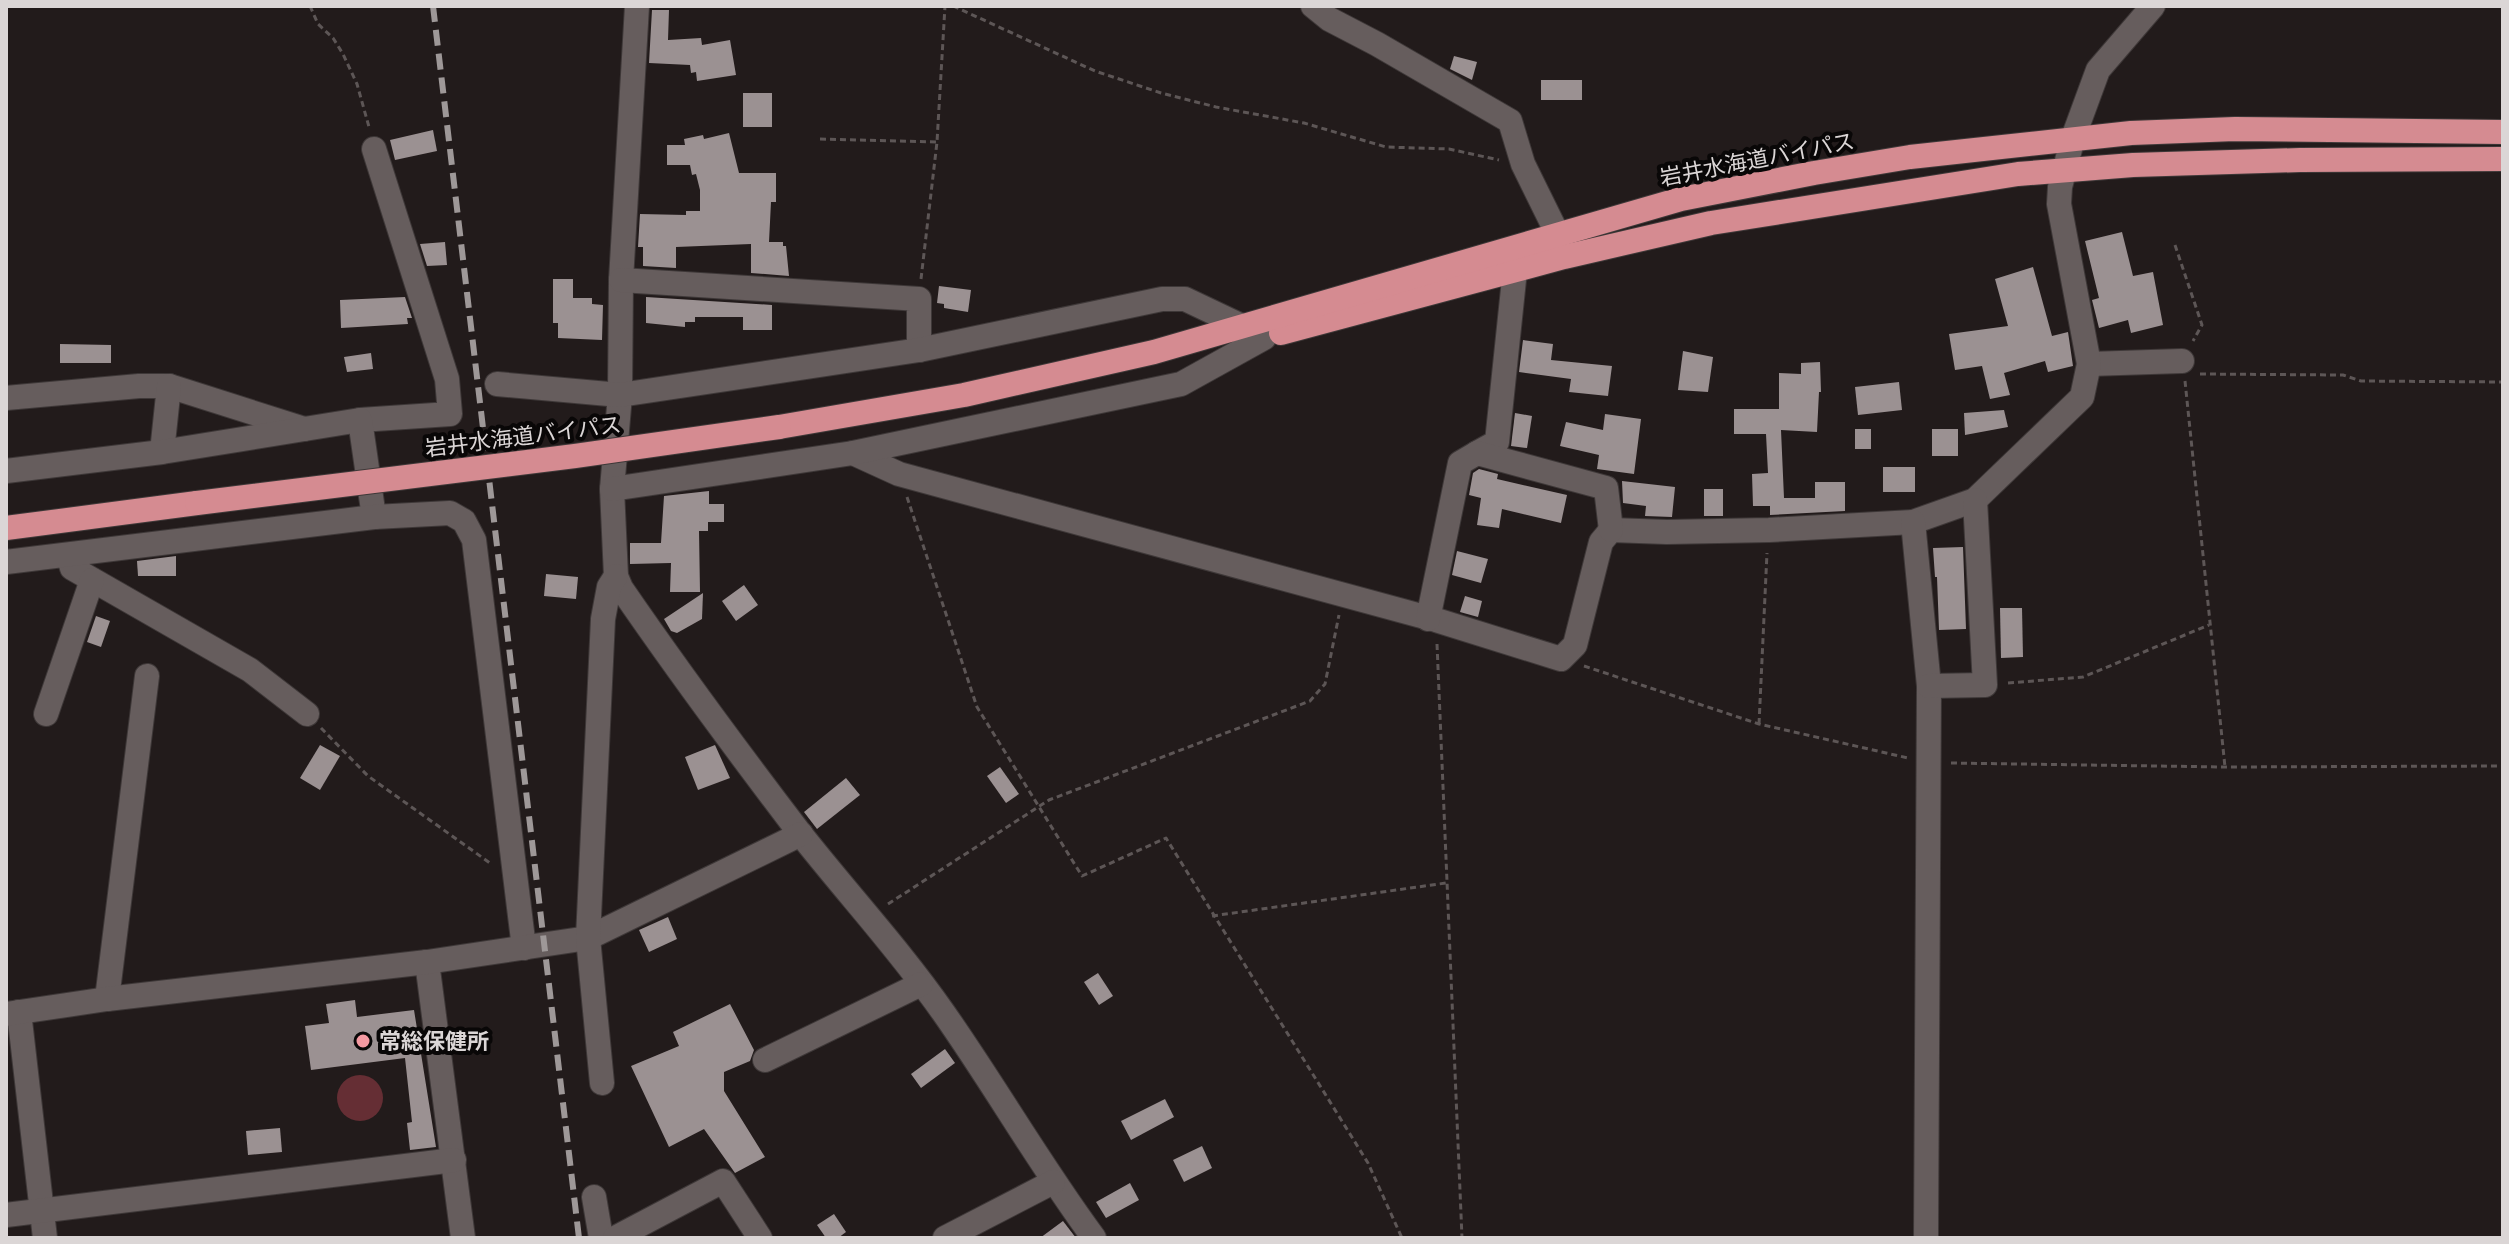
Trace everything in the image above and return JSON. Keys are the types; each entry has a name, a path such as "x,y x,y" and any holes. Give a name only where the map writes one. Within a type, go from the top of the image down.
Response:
{"highway":[{"name":"岩井水海道バイパス","path":"6,528 779,427 1171,358 1561,245 1681,199 1910,157 2073,138 2235,129 2503,132"},
{"name":"岩井水海道バイパス","path":"1255,333 1515,270 1561,245 2064,169 2300,160 2503,159"}],"street":[{"path":"637,6 621,280 620,395 612,489 616,576 668,656 801,834 870,915 942,1010 1053,1182 1094,1238"},
{"path":"1313,6 1329,19 1510,121 1523,164 1561,245"},
{"path":"1611,530 1769,530 1913,522 1975,500 2082,397 2089,364 2059,204 2064,169 2098,70 2153,6"},
{"path":"6,471 162,452 360,420 450,414 447,379 374,149"},
{"path":"1432,620 1460,463 1497,442 1515,270"},
{"path":"621,280 919,299 919,350"},
{"path":"497,384 620,395 919,350 1162,299 1185,299 1255,333 1181,384 853,453 612,489"},
{"path":"2089,364 2183,368"},
{"path":"6,398 169,386 309,430"},
{"path":"162,452 169,386"},
{"path":"360,420 374,517"},
{"path":"853,453 899,474 1343,595 1561,659 1575,645 1601,542 1611,530 1606,488 1477,453"},
{"path":"1929,686 1985,685 1975,500"},
{"path":"6,562 374,517 450,513 464,521 474,540 524,948"},
{"path":"1913,522 1929,686 1926,1238"},
{"path":"114,592 125,548"},
{"path":"68,555 72,568 250,670 307,714"},
{"path":"602,1083 588,938 603,619 609,587 616,576"},
{"path":"46,714 92,580"},
{"path":"107,999 147,676"},
{"path":"45,1238 12,1013 427,962 588,938 801,834"},
{"path":"427,962 463,1238"},
{"path":"765,1060 921,984"},
{"path":"6,1215 454,1160"},
{"path":"615,1238 723,1181 760,1238"},
{"path":"945,1238 986,1229 1053,1182"},
{"path":"594,1197 601,1238"}],"path":[{"path":"310,6 318,24 333,38 353,74 374,149"},
{"path":"919,299 937,142 945,6"},
{"path":"953,6 1095,71 1161,93 1216,107 1304,123 1386,147 1449,149 1523,164"},
{"path":"820,139 937,142"},
{"path":"2175,245 2202,325 2183,368 2225,767"},
{"path":"2183,368 2343,375 2361,381 2503,382"},
{"path":"899,474 977,707 1082,876 1166,838 1368,1163 1402,1238"},
{"path":"1759,724 1769,530"},
{"path":"870,915 1039,806 1310,701 1325,684 1343,595"},
{"path":"1432,620 1462,1238"},
{"path":"1985,685 2083,677 2209,625"},
{"path":"1561,659 1759,724 1929,762 2225,767 2503,766"},
{"path":"307,714 368,776 517,882"},
{"path":"1212,916 1447,883"}],"shaded area":[{"path":"360,1075 376,1082 383,1098 376,1114 360,1121 344,1114 337,1098 344,1082"}],"building":[{"path":"652,10 669,10 668,40 701,38 702,45 730,40 736,75 697,81 696,72 691,73 690,65 649,63"},
{"path":"1454,56 1477,62 1472,80 1450,69"},
{"path":"1541,80 1582,80 1582,100 1541,100"},
{"path":"743,93 772,93 772,127 743,127"},
{"path":"433,130 437,151 395,160 390,140"},
{"path":"729,133 739,173 776,173 776,202 771,202 769,242 783,242 786,246 789,276 751,273 751,244 676,247 676,268 643,266 643,247 638,247 640,214 686,215 686,211 700,211 696,174 692,175 690,165 667,165 667,145 685,145 684,139 703,135 704,139"},
{"path":"2122,232 2133,276 2153,272 2163,325 2131,333 2128,320 2099,328 2092,300 2099,298 2085,241"},
{"path":"445,242 447,265 427,266 420,244"},
{"path":"2033,267 2052,336 2068,332 2073,366 2048,372 2045,361 2004,373 2010,395 1990,399 1982,366 1955,370 1949,334 2008,326 1995,279"},
{"path":"553,279 573,279 573,298 592,298 592,304 603,305 602,340 558,338 558,323 553,323"},
{"path":"939,286 971,290 968,312 944,308 944,304 937,303"},
{"path":"405,297 412,318 407,318 408,324 341,328 340,300"},
{"path":"646,297 772,305 772,330 743,330 743,317 695,317 695,322 685,322 685,327 646,323"},
{"path":"1523,340 1553,344 1551,360 1612,366 1608,396 1569,392 1571,379 1519,372"},
{"path":"60,344 111,345 111,363 60,363"},
{"path":"1683,351 1713,357 1708,392 1678,390"},
{"path":"371,353 373,369 347,372 344,357"},
{"path":"1820,362 1817,432 1781,430 1784,498 1815,498 1815,482 1845,482 1845,511 1770,515 1770,506 1753,506 1752,474 1768,473 1766,434 1734,434 1734,409 1779,409 1779,373 1801,374 1801,363"},
{"path":"1899,382 1902,410 1858,415 1855,387"},
{"path":"2004,410 2008,427 1965,435 1964,413"},
{"path":"1515,413 1532,416 1527,448 1511,446"},
{"path":"1605,414 1641,419 1634,474 1597,469 1599,455 1560,446 1566,422 1603,430"},
{"path":"1855,429 1871,429 1871,449 1855,449"},
{"path":"1932,429 1958,429 1958,456 1932,456"},
{"path":"1883,467 1915,467 1915,492 1883,492"},
{"path":"1479,469 1498,474 1497,479 1567,495 1561,523 1502,509 1499,528 1477,525 1481,498 1469,495 1473,473"},
{"path":"1622,481 1675,487 1672,517 1645,516 1646,506 1623,503"},
{"path":"1704,489 1723,489 1723,516 1704,516"},
{"path":"709,491 709,504 724,504 724,522 708,522 708,531 699,531 700,592 670,592 671,563 630,564 630,543 661,543 664,496"},
{"path":"1963,547 1966,629 1939,630 1933,548"},
{"path":"1457,551 1488,559 1481,583 1452,575"},
{"path":"176,556 176,576 138,576 137,561"},
{"path":"546,574 578,577 576,599 544,596"},
{"path":"744,585 758,605 736,621 722,601"},
{"path":"703,593 702,619 677,633 671,631 664,619"},
{"path":"1465,596 1482,601 1478,617 1460,612"},
{"path":"2000,608 2022,608 2023,657 2001,658"},
{"path":"96,616 110,621 101,647 87,642"},
{"path":"320,745 340,756 320,790 300,778"},
{"path":"715,745 730,778 698,790 685,757"},
{"path":"1000,767 1019,794 1006,803 987,776"},
{"path":"846,778 860,795 817,829 804,812"},
{"path":"668,917 677,939 649,952 639,930"},
{"path":"1098,973 1113,996 1099,1005 1084,982"},
{"name":"常総保健所","path":"355,1000 357,1017 414,1010 436,1147 410,1150 407,1123 412,1122 405,1058 311,1070 305,1026 329,1023 326,1004"},
{"path":"730,1004 754,1050 750,1061 724,1072 724,1091 765,1157 735,1173 704,1129 669,1147 631,1066 679,1046 673,1032"},
{"path":"945,1049 955,1063 921,1088 911,1074"},
{"path":"1165,1099 1174,1117 1131,1140 1121,1121"},
{"path":"280,1128 282,1152 248,1155 246,1131"},
{"path":"1202,1146 1212,1168 1184,1182 1173,1160"},
{"path":"1130,1183 1139,1200 1106,1218 1096,1202"},
{"path":"834,1214 846,1232 838,1238 826,1238 817,1225"},
{"path":"1063,1221 1076,1238 1040,1238"}],"railway":[{"path":"433,6 579,1238"}],"place":[{"name":"常総保健所","path":"363,1041"}]}
